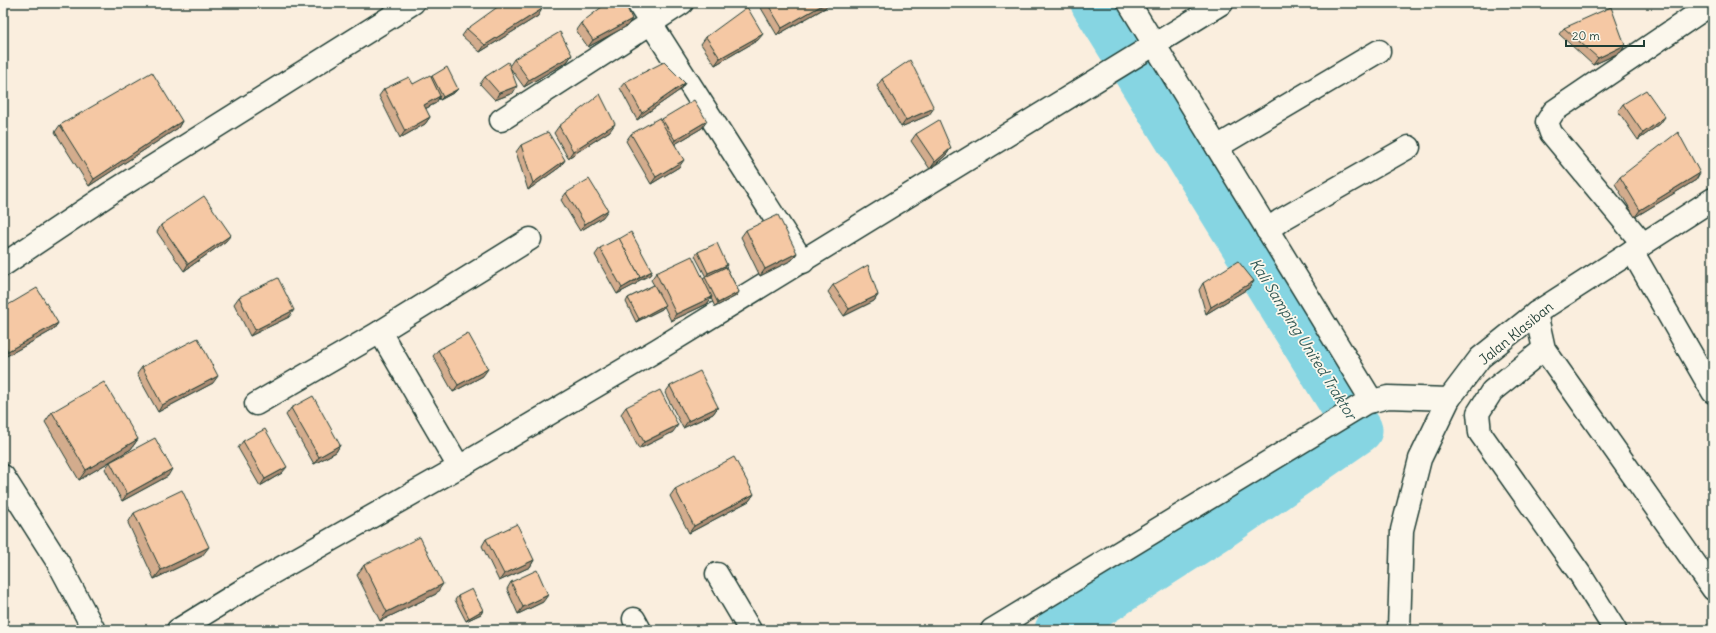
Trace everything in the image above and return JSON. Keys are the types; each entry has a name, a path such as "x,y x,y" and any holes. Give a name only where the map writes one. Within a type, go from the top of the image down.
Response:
{"street":[{"path":"3,265 112,192 413,3"},
{"path":"638,3 803,262"},
{"path":"501,120 650,22 682,3"},
{"path":"1129,3 1149,48 1217,148 1368,402"},
{"path":"178,630 251,585 459,467 657,350 803,262 1222,3"},
{"path":"1713,3 1554,111 1547,122 1551,133 1638,248 1713,392"},
{"path":"1217,148 1379,51"},
{"path":"1267,230 1281,220 1409,147"},
{"name":"Jalan Klasiban","path":"1399,630 1402,530 1420,459 1449,399 1480,358 1536,313 1713,199"},
{"path":"256,404 380,332 530,239"},
{"path":"1536,313 1544,348 1713,589"},
{"path":"380,332 459,467"},
{"path":"1544,348 1492,391 1478,413 1480,433 1580,574 1615,630"},
{"path":"992,630 1368,402 1388,396 1449,399"},
{"path":"3,476 59,564 94,630"},
{"path":"717,574 750,630"}],"building":[{"path":"503,3 539,3 542,9 485,45 467,29"},
{"path":"607,3 625,3 632,19 593,40 581,23"},
{"path":"767,3 826,3 782,28"},
{"path":"747,7 763,34 720,58 706,37"},
{"path":"1611,7 1625,45 1598,58 1564,28"},
{"path":"560,32 572,55 529,80 514,59"},
{"path":"910,60 934,108 906,120 882,79"},
{"path":"508,62 517,86 499,93 485,77"},
{"path":"664,62 685,83 642,113 625,82"},
{"path":"447,67 458,89 443,97 432,76"},
{"path":"152,72 182,121 94,179 60,125"},
{"path":"430,75 440,96 424,105 430,117 405,131 384,89 409,77 413,84"},
{"path":"1646,90 1665,117 1643,133 1623,104"},
{"path":"600,94 615,124 573,151 559,126"},
{"path":"694,100 707,121 675,140 662,119"},
{"path":"659,118 684,160 656,177 631,134"},
{"path":"939,120 951,148 935,162 916,134"},
{"path":"548,132 565,160 533,183 521,145"},
{"path":"1678,132 1700,173 1640,210 1620,177"},
{"path":"589,179 608,210 585,224 566,193"},
{"path":"204,196 231,235 188,264 161,225"},
{"path":"778,215 797,253 765,269 746,230"},
{"path":"631,232 652,271 640,277 619,239"},
{"path":"619,238 640,277 622,288 600,248"},
{"path":"717,243 727,265 708,273 698,252"},
{"path":"692,256 712,297 676,314 656,273"},
{"path":"1238,261 1254,281 1211,307 1203,283"},
{"path":"868,265 878,295 849,309 833,285"},
{"path":"726,267 739,292 718,303 705,277"},
{"path":"278,278 294,310 255,330 239,297"},
{"path":"654,285 665,305 639,319 628,298"},
{"path":"37,288 58,323 8,351 3,342 3,308"},
{"path":"468,333 488,369 458,385 438,350"},
{"path":"198,338 218,376 162,405 142,367"},
{"path":"700,371 718,407 688,421 670,386"},
{"path":"104,382 138,439 86,470 52,412"},
{"path":"660,390 678,425 644,442 626,407"},
{"path":"313,396 340,445 319,457 291,408"},
{"path":"265,429 287,467 265,479 243,441"},
{"path":"155,438 172,469 127,494 110,462"},
{"path":"734,457 754,494 694,526 675,489"},
{"path":"182,490 209,547 161,570 134,513"},
{"path":"517,524 534,560 504,574 486,539"},
{"path":"420,537 443,584 387,612 364,565"},
{"path":"537,570 548,595 523,607 511,582"},
{"path":"472,589 483,610 469,618 458,596"}],"waterway":[{"name":"Kali Samping United Traktor","path":"1058,630 1216,529 1359,430 1094,3"}]}
